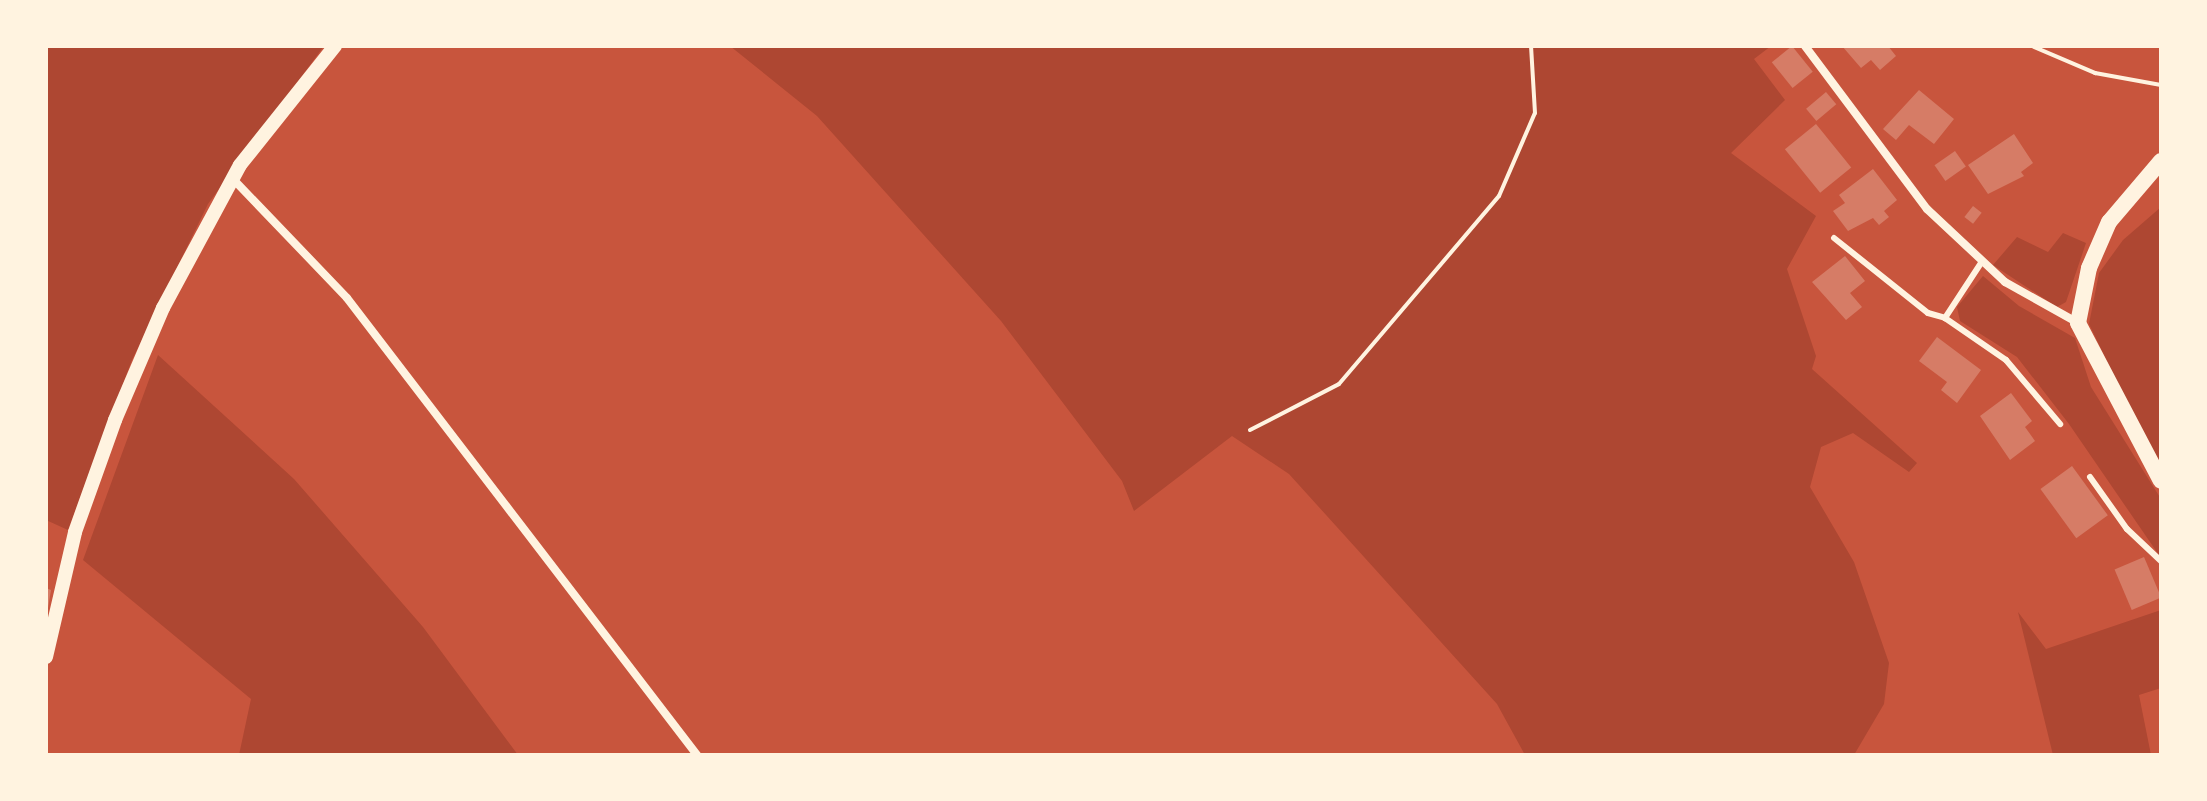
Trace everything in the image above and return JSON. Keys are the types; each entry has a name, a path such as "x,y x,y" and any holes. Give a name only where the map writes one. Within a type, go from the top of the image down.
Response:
{"main road":[{"path":"2161,161 2109,222 2089,268 2078,323 2103,380 2161,481"}],"street":[{"path":"46,657 75,532 115,420 163,308 212,211 335,46"},
{"path":"1805,46 1927,209 1981,263 2031,301 2078,323"},
{"path":"234,180 347,298 697,755"}],"lane":[{"path":"1834,238 1928,313 1945,318 2006,360 2060,424"},
{"path":"1945,318 1946,309 1981,263"},
{"path":"2090,477 2127,529 2161,561"}],"path":[{"path":"1250,430 1339,384 1499,196 1535,113 1531,46"},
{"path":"2032,46 2095,73 2161,85"}],"shaded area":[{"path":"46,46 324,46 208,204 132,360 68,530 46,520"},
{"path":"730,46 1771,46 1754,59 1785,100 1731,153 1816,216 1787,269 1816,356 1812,369 1917,463 1909,472 1853,433 1821,447 1810,487 1854,562 1889,663 1884,704 1854,755 1525,755 1497,704 1289,474 1232,436 1134,511 1122,481 1001,321 817,116"},
{"path":"2161,207 2161,473 2089,324 2099,273 2123,240"},
{"path":"2063,233 2086,243 2066,302 2057,307 1993,265 2017,237 2048,252"},
{"path":"1983,276 2019,306 2075,338 2091,387 2161,499 2161,558 2069,424 2017,357 1960,321 1957,307"},
{"path":"158,355 294,479 423,627 518,755 239,755 251,699 83,560"},
{"path":"2161,610 2161,688 2139,695 2151,755 2053,755 2018,612 2046,649"}],"building":[{"path":"1792,46 1813,72 1793,88 1772,62"},
{"path":"1842,46 1888,46 1896,56 1880,70 1871,60 1861,68"},
{"path":"1919,90 1954,119 1934,144 1909,125 1896,140 1883,129"},
{"path":"1826,92 1836,104 1816,121 1806,109"},
{"path":"1816,124 1851,168 1820,193 1785,149"},
{"path":"2014,134 2033,163 2021,172 2024,176 1988,194 1968,165"},
{"path":"1955,151 1966,167 1945,181 1935,165"},
{"path":"1873,169 1897,200 1884,211 1889,217 1879,225 1873,218 1848,231 1833,211 1845,203 1839,195"},
{"path":"1973,206 1982,213 1973,224 1964,217"},
{"path":"1845,256 1865,281 1850,293 1862,307 1846,320 1812,282"},
{"path":"1937,337 1981,370 1957,403 1941,390 1947,382 1919,361"},
{"path":"2011,393 2032,421 2025,427 2035,441 2010,460 1980,416"},
{"path":"2072,466 2108,515 2076,538 2040,489"},
{"path":"2144,557 2161,598 2132,610 2115,570"},
{"path":"46,588 51,590 48,608 46,608"}]}
